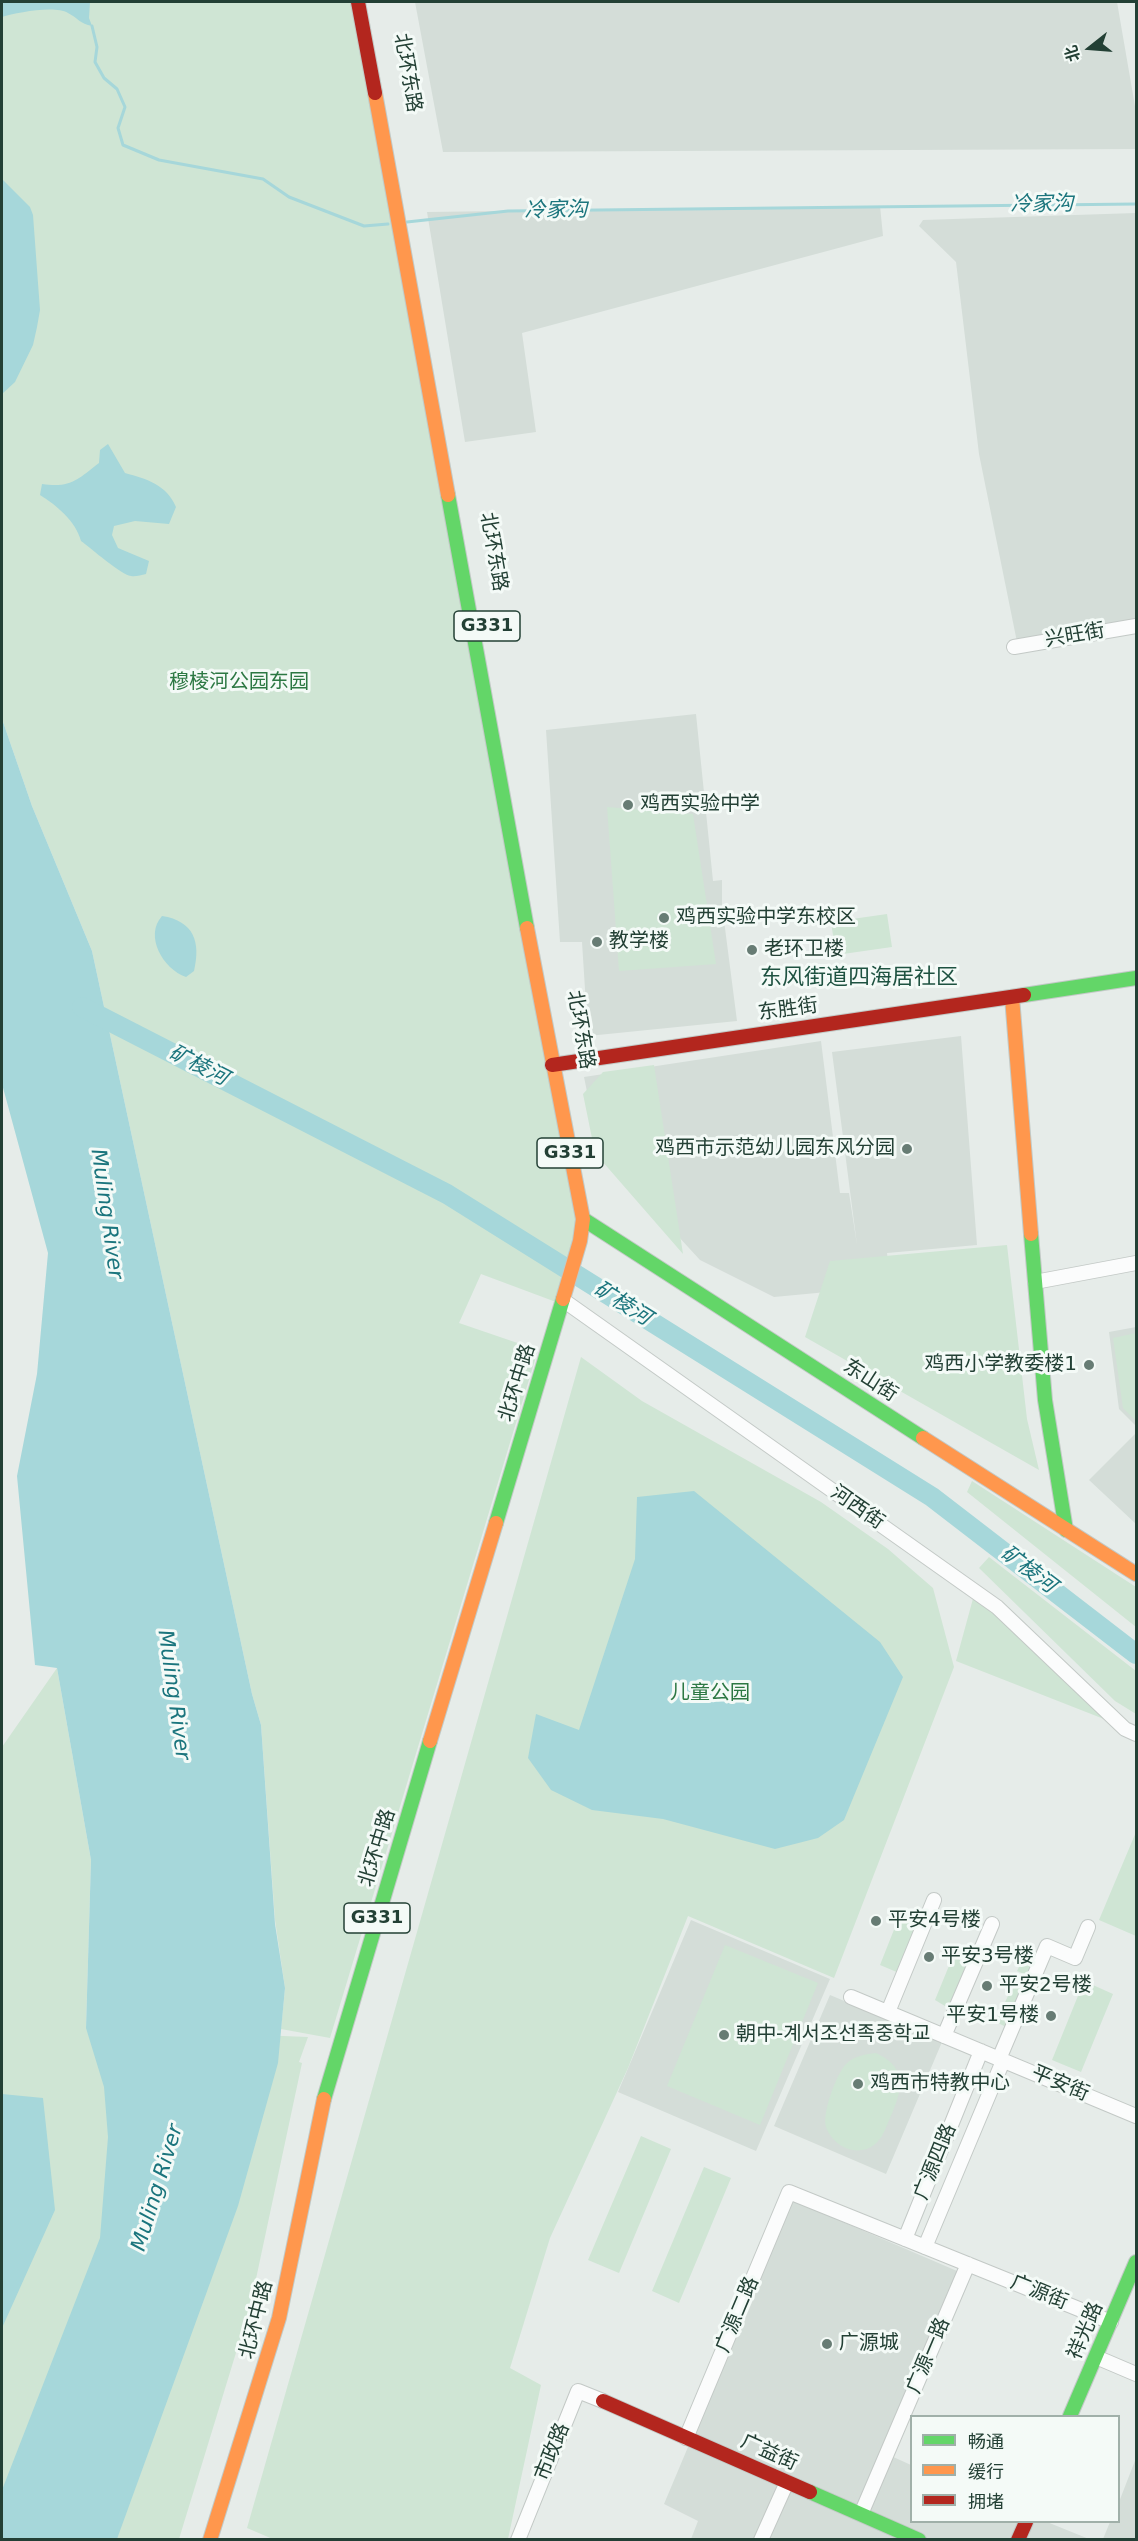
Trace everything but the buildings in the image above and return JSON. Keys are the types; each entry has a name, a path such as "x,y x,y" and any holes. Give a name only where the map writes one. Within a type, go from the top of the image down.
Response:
{"main road":[{"name":"北环东路","path":"358,2 559,1064 596,1227 585,1246"},
{"path":"526,843 535,890"},
{"name":"北环东路","path":"541,925 585,1246"},
{"name":"东胜街","path":"559,1064 1137,978"},
{"path":"1012,997 1045,1400 1066,1530"},
{"name":"东山街","path":"583,1219 1137,1574"},
{"name":"北环中路","path":"222,2540 292,2311 324,2145 344,2066 585,1246"},
{"name":"北环中路","path":"210,2540 279,2318 328,2081 568,1304"},
{"name":"祥光路","path":"1071,2415 1137,2262"},
{"name":"广益街","path":"603,2401 919,2540"},
{"path":"1018,2540 1026,2523"}],"street":[{"name":"兴旺街","path":"1014,647 1137,626"},
{"path":"1035,1282 1137,1263"},
{"name":"河西街","path":"568,1304 997,1606 1125,1729 1137,1734"},
{"path":"888,2012 934,1900"},
{"path":"944,2036 993,1924"},
{"name":"广源四路","path":"925,2247 1047,1946 1075,1958 1088,1927"},
{"name":"平安街","path":"851,1996 1137,2116"},
{"name":"广源四路","path":"905,2239 981,2051"},
{"name":"广源街","path":"789,2192 1111,2322"},
{"name":"广源二路","path":"686,2438 789,2192"},
{"name":"广源一路","path":"861,2514 968,2264"},
{"path":"1096,2357 1137,2374"},
{"name":"市政路","path":"518,2540 578,2391 603,2401"},
{"path":"761,2540 787,2482"}],"shaded area":[{"path":"415,2 1117,2 1136,112 1136,149 443,152"},
{"path":"880,206 883,236 522,333 536,432 465,442 427,212"},
{"path":"1136,213 1136,620 1017,642 979,454 956,262 919,226 923,220"},
{"name":"鸡西实验中学","path":"696,714 713,881 722,880 722,905 737,1021 588,1036 582,942 560,942 546,730"},
{"path":"961,1036 977,1245 887,1253 891,1286 774,1297 700,1260 599,1150 584,1077 821,1041 840,1193 849,1193 857,1245 832,1052"},
{"path":"1136,1327 1136,1426 1119,1409 1109,1332"},
{"path":"1136,1433 1136,1524 1089,1480"},
{"name":"朝中-계서조선족중학교","path":"691,1920 830,1979 756,2151 618,2092"},
{"name":"鸡西市特教中心","path":"830,1995 942,2042 886,2174 774,2126"},
{"path":"792,2200 957,2271 880,2451 910,2465 910,2523 1049,2523 1089,2539 691,2539 698,2521 664,2504"},
{"path":"1136,2458 1136,2539 1103,2539 1110,2523 1120,2523 1120,2499"}],"green space":[{"name":"穆棱河公园东园","path":"2,2 354,2 578,1221 556,1302 481,1274 459,1323 538,1350 330,2038 281,2029 285,1988 275,1920 261,1725 252,1694 92,951 32,806 2,719"},
{"path":"607,807 693,814 716,964 619,971"},
{"path":"887,914 892,947 836,955 831,922"},
{"path":"654,1065 683,1254 595,1153 583,1094 603,1072"},
{"path":"1007,1245 1027,1419 1039,1470 805,1337 830,1261"},
{"path":"1136,1333 1136,1421 1123,1408 1113,1338"},
{"name":"儿童公园","path":"581,1357 642,1401 821,1502 888,1549 933,1588 954,1667 834,1978 688,1916 628,2068 550,2238 510,2368 541,2385 508,2539 275,2540 247,2528"},
{"path":"972,1481 1136,1587 1136,1627 967,1492"},
{"path":"989,1557 1136,1671 1136,1714 1115,1701 979,1568"},
{"path":"974,1595 997,1611 1109,1721 956,1661"},
{"path":"57,1668 91,1860 86,2028 308,2037 299,2062 302,2063 250,2307 179,2539 2,2540 2,1747"},
{"path":"1136,1832 1136,1936 1099,1920"},
{"path":"901,1912 920,1920 899,1973 880,1965"},
{"path":"725,1945 818,1983 760,2125 667,2086"},
{"path":"1025,1955 1036,1961 1029,1976 1017,1971"},
{"path":"953,1956 969,1965 950,2009 935,2000"},
{"path":"1018,1974 1028,1979 1006,2027 996,2022"},
{"path":"1084,1981 1113,1994 1081,2072 1052,2060"},
{"path":"876,2053 887,2059 898,2073 900,2090 898,2099 884,2132 877,2142 867,2149 853,2150 834,2140 829,2134 825,2121 828,2104 838,2077 846,2064 856,2057"},
{"path":"641,2136 671,2149 619,2273 588,2260"},
{"path":"704,2167 731,2178 679,2303 652,2291"}],"water":[{"path":"2,2 90,2 89,18 92,26 68,13 54,10 35,10 2,17"},
{"path":"2,179 30,207 33,215 40,310 33,345 15,382 2,394"},
{"path":"108,444 125,473 162,488 176,507 169,524 135,521 114,526 112,535 118,548 149,561 146,574 131,576 113,566 81,541 70,520 40,495 42,484 67,484 85,474 99,463 100,450"},
{"name":"Muling River","path":"2,719 32,806 92,951 252,1694 261,1725 275,1924 285,1988 278,2063 238,2206 117,2539 2,2539 2,2490 100,2238 108,2137 104,2087 86,2028 91,1860 57,1668 35,1665 17,1476 37,1374 48,1253 2,1084"},
{"path":"162,916 181,923 193,934 196,961 194,971 186,977 170,967 159,951 155,933"},
{"path":"694,1491 880,1642 903,1677 844,1820 818,1838 775,1849 663,1819 592,1810 551,1790 528,1758 536,1714 579,1730 635,1559 637,1497"},
{"path":"2,2094 43,2098 55,2210 2,2328"}],"waterway":[{"name":"冷家沟","path":"92,26 97,47 95,62 104,78 117,89 125,107 118,128 123,145 159,160 263,179 289,197 364,226 388,224"},
{"name":"冷家沟","path":"407,222 508,211 1136,204"},
{"name":"矿棱河","path":"82,1007 447,1194 932,1497 1136,1654"}],"traffic: fast":[{"path":"448,495 527,928"},
{"path":"1024,995 1136,978"},
{"path":"583,1219 923,1438"},
{"path":"1031,1234 1045,1400 1066,1530"},
{"path":"496,1523 563,1299"},
{"path":"324,2099 430,1741"},
{"path":"1070,2415 1136,2262"},
{"path":"810,2492 919,2540"}],"traffic: slow":[{"path":"375,93 448,495"},
{"path":"527,928 583,1219 580,1241 563,1299"},
{"path":"1012,997 1031,1234"},
{"path":"923,1438 1136,1574"},
{"path":"430,1741 496,1523"},
{"path":"210,2540 279,2318 324,2099"}],"traffic: jam":[{"path":"358,2 375,93"},
{"path":"552,1065 1024,995"},
{"path":"603,2401 810,2492"},
{"path":"1018,2540 1026,2523"}],"place":[{"name":"鸡西实验中学","path":"628,805"},
{"name":"鸡西实验中学东校区","path":"664,918"},
{"name":"教学楼","path":"597,942"},
{"name":"老环卫楼","path":"752,950"},
{"name":"鸡西市示范幼儿园东风分园","path":"907,1149"},
{"name":"鸡西小学教委楼1","path":"1089,1365"},
{"name":"平安4号楼","path":"876,1921"},
{"name":"平安3号楼","path":"929,1957"},
{"name":"平安2号楼","path":"987,1986"},
{"name":"平安1号楼","path":"1051,2016"},
{"name":"朝中-계서조선족중학교","path":"724,2035"},
{"name":"鸡西市特教中心","path":"858,2084"},
{"name":"广源城","path":"827,2344"}],"district":[{"name":"东风街道四海居社区","path":"859,978"}]}
